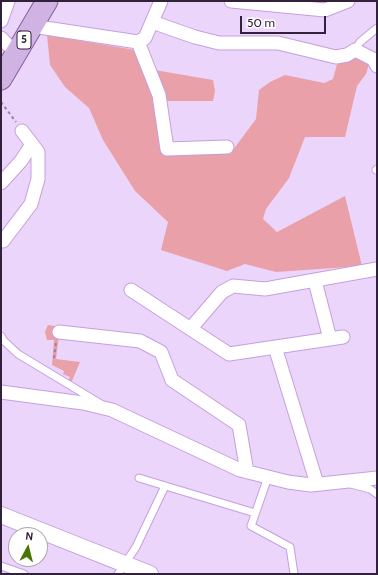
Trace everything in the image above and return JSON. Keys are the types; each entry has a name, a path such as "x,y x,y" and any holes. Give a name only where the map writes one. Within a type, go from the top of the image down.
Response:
{"main road":[{"name":"5","path":"1,79 47,1"}],"street":[{"path":"1,21 8,1"},
{"path":"32,26 138,42 145,38 161,1"},
{"path":"231,1 325,10 348,1"},
{"path":"152,22 195,37 219,43 278,43 336,57 347,55 355,50 373,59 377,66"},
{"path":"1,38 16,53"},
{"path":"138,42 159,96 167,149 227,147"},
{"path":"2,243 31,204 38,179 38,152 22,131"},
{"path":"1,183 21,161 32,144"},
{"path":"191,328 222,292 233,286 264,289 377,269"},
{"path":"130,290 191,328 229,354 337,338 316,280"},
{"path":"58,337 140,341 161,352 172,380 239,425 247,472"},
{"path":"275,347 317,484"},
{"path":"1,392 83,403 112,410 247,472 288,482 317,484 377,478"},
{"path":"1,514 122,569 150,574"}],"lane":[{"path":"355,50 360,42 377,28"},
{"path":"1,336 4,341 18,354 112,410"},
{"path":"268,477 251,526 290,547 294,574"},
{"path":"139,478 255,513"},
{"path":"343,481 370,489 377,494"},
{"path":"122,569 136,547 165,486"},
{"path":"1,566 24,574"}],"path":[{"path":"1,102 22,131"},
{"path":"54,358 58,337"}],"shaded area":[{"path":"47,35 135,50 143,68 213,80 215,91 213,101 155,101 165,153 230,154 256,119 259,90 270,82 285,75 324,83 333,79 337,64 356,58 369,64 366,74 357,86 345,137 305,137 289,178 266,209 263,219 277,232 345,196 362,266 276,272 245,264 227,271 161,250 168,222 135,191 103,140 89,108 65,87 50,65"},
{"path":"48,325 60,327 56,359 80,362 71,383 68,381 70,377 63,374 64,371 52,365 54,340 47,340 45,332"}]}
